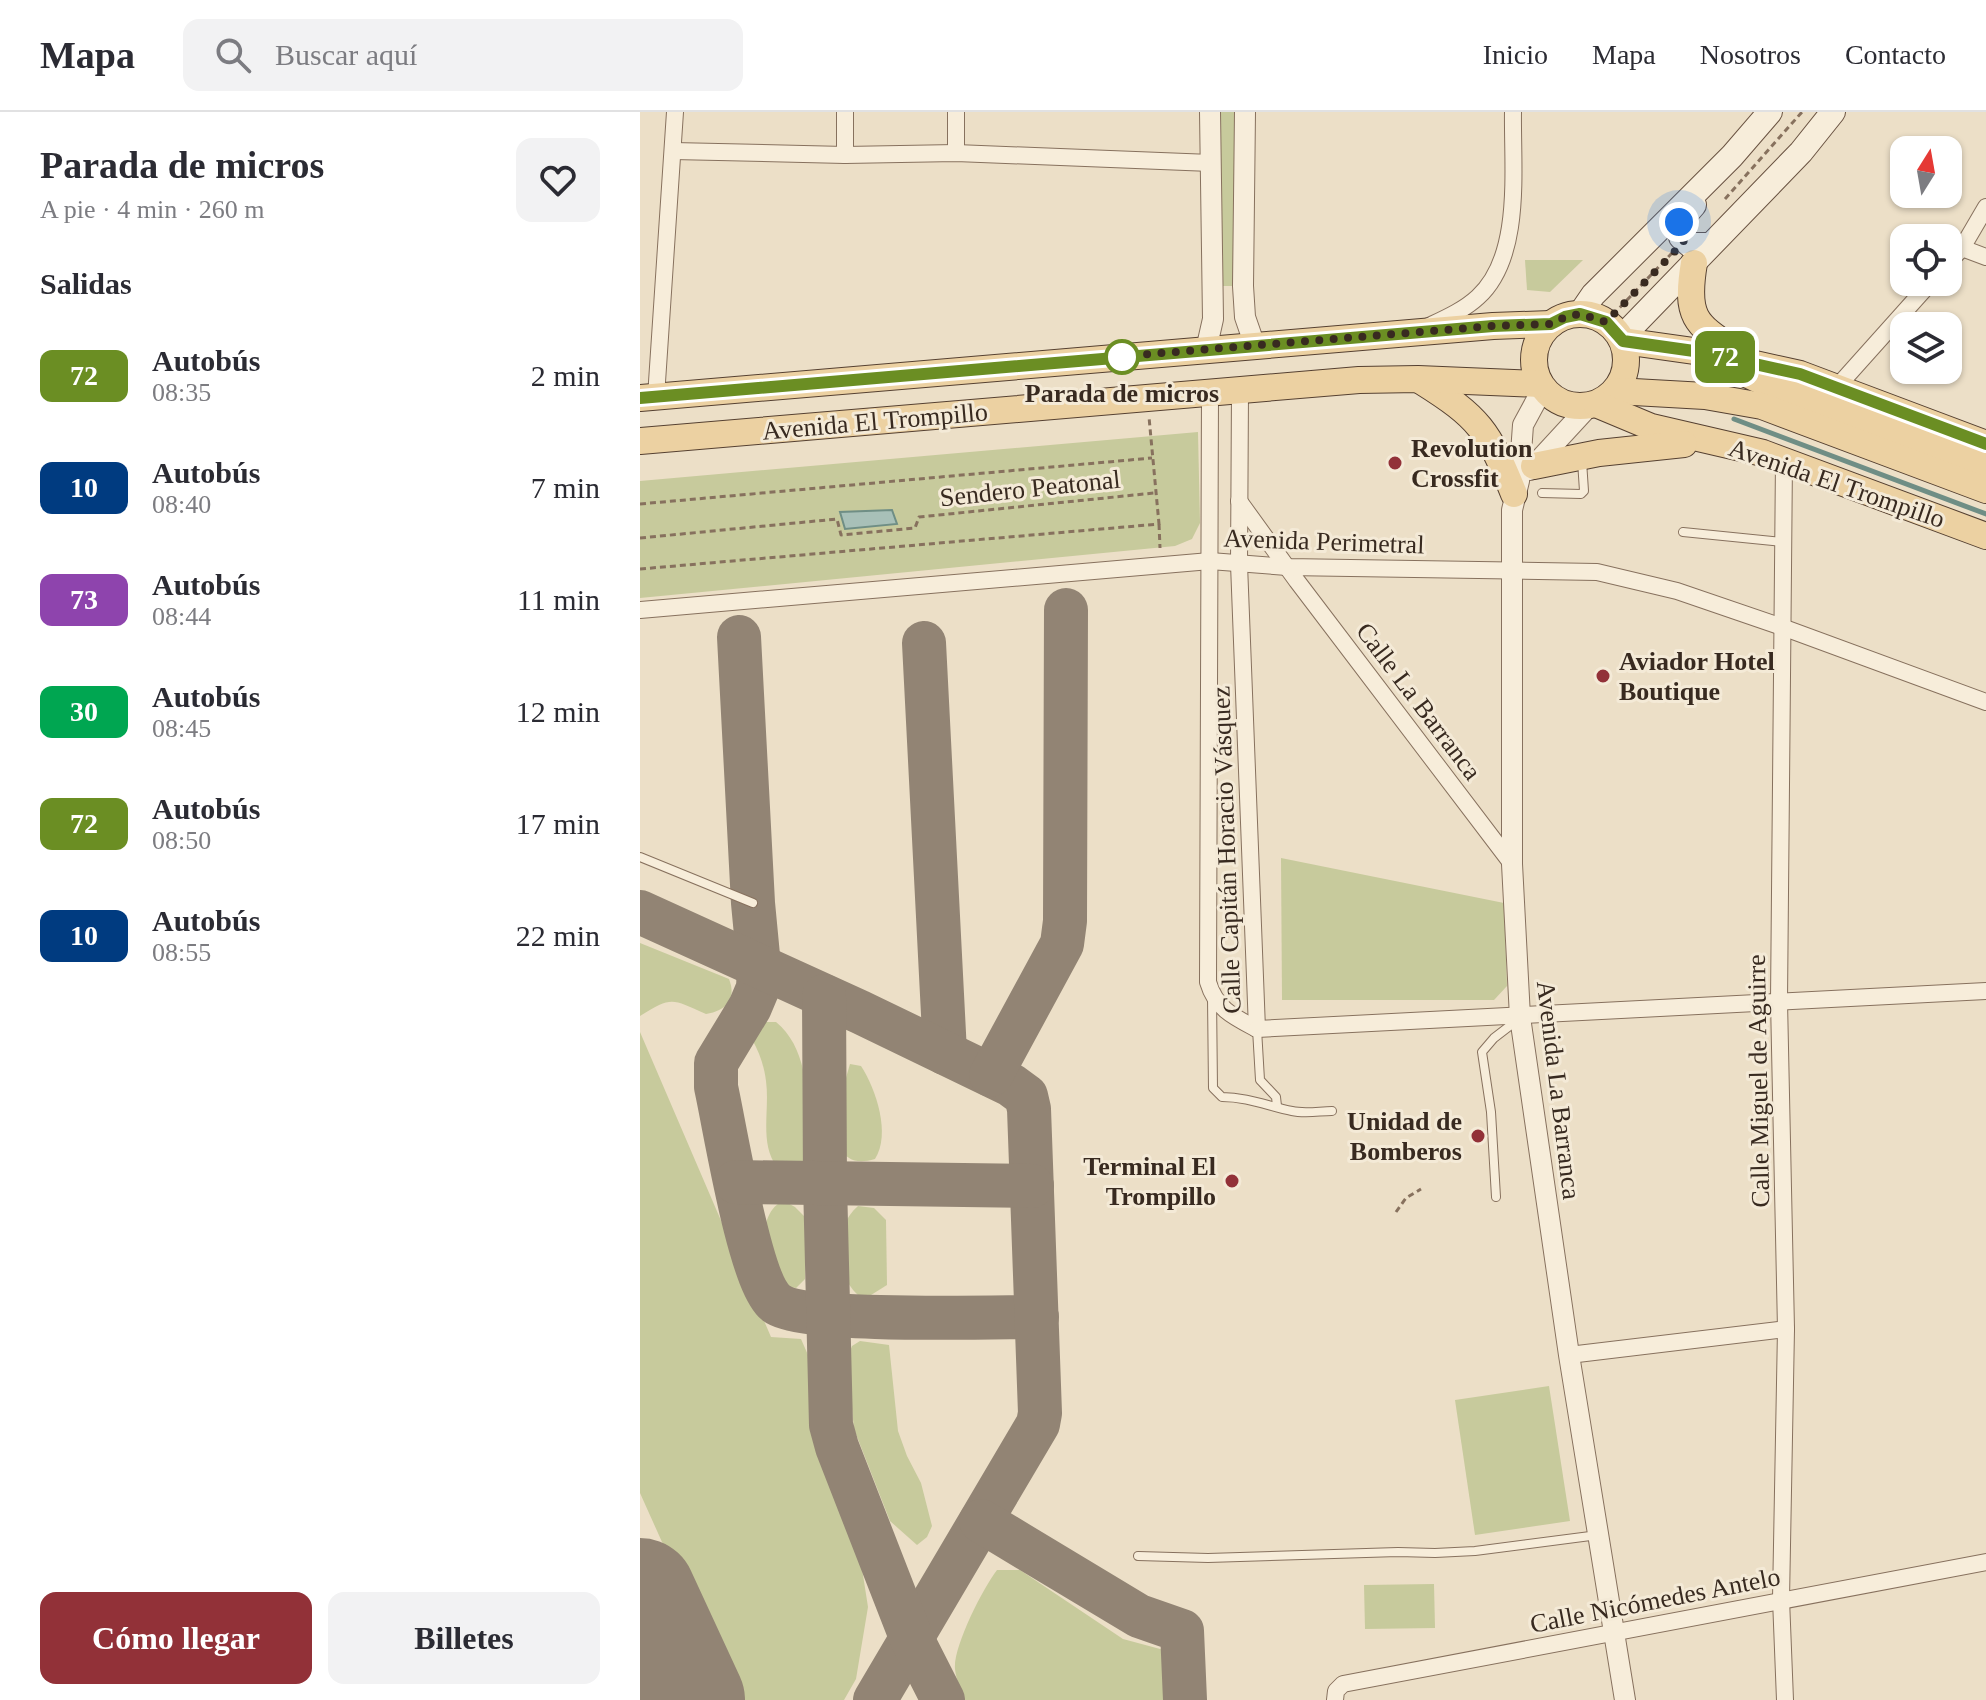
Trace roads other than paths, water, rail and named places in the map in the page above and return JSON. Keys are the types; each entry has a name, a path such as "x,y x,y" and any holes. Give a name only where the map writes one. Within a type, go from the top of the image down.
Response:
{"main road":[{"path":"1580,314 1593,295 1732,156 1770,112"},
{"path":"1617,334 1696,250 1801,152 1833,112"},
{"path":"1732,156 1722,174 1679,222 1679,230 1696,250 1689,292 1691,308 1699,324 1753,363"},
{"path":"1617,334 1627,367 1600,400 1563,404 1542,386 1536,374 1534,352 1538,341 1551,324 1580,314 1617,334 1800,374 1986,444"},
{"name":"Avenida El Trompillo","path":"648,397 1551,324"},
{"path":"1701,352 1780,390 1986,469"},
{"name":"Avenida El Trompillo","path":"640,441 1359,380 1418,379 1542,386"},
{"path":"1418,379 1478,422 1500,461 1522,481 1581,457 1653,446 1716,442"},
{"name":"Avenida El Trompillo","path":"1600,400 1705,396 1762,406 1986,490"},
{"name":"Avenida El Trompillo","path":"1600,400 1651,427 1784,460 1986,536"}],"street":[{"path":"648,397 675,112"},
{"path":"845,112 845,155"},
{"path":"956,112 956,153"},
{"path":"1206,350 1213,319 1210,112"},
{"path":"1245,112 1243,286 1245,317 1255,346"},
{"path":"1417,333 1477,298 1505,253 1511,227 1513,112"},
{"path":"673,151 845,155 956,153 1211,163"},
{"path":"1986,207 1962,248 1986,257"},
{"path":"1213,285 1215,291 1227,298 1240,293 1243,286"},
{"path":"1837,387 1918,296"},
{"name":"Avenida La Barranca","path":"1542,386 1523,425 1522,481 1513,569 1512,864 1520,1017 1569,1355 1625,1700"},
{"name":"Calle Capitán Horacio Vásquez","path":"1240,392 1239,564 1257,1029"},
{"name":"Calle Capitán Horacio Vásquez","path":"1210,393 1208,982 1212,996 1222,1010 1257,1029"},
{"path":"1522,481 1600,400"},
{"name":"Calle Miguel de Aguirre","path":"1784,460 1779,1001 1786,1329 1781,1599 1785,1700"},
{"name":"Calle La Barranca","path":"1239,501 1512,864"},
{"name":"Avenida Perimetral","path":"640,610 1210,561 1287,567 1597,572 1677,591 1986,702"},
{"path":"1257,1029 1986,991"},
{"path":"1569,1355 1786,1329"},
{"name":"Calle Nicómedes Antelo","path":"1336,1696 1343,1684 1986,1562"}],"lane":[{"path":"1542,493 1581,494 1584,491 1581,457"},
{"path":"1683,532 1783,542"},
{"path":"640,857 753,903"},
{"path":"1212,996 1213,1088 1222,1097 1243,1097 1295,1112 1332,1111"},
{"path":"1496,1197 1492,1127 1482,1052 1520,1017"},
{"path":"1257,1029 1260,1080 1276,1097 1277,1106"},
{"path":"1138,1556 1208,1558 1435,1553 1475,1551 1599,1534"}],"water":[{"path":"892,510 897,524 845,529 840,512"}],"waterway":[{"path":"1734,419 1986,514"}],"place":[{"name":"Parada de micros","path":"1122,357"},
{"name":"Revolution Crossfit","path":"1395,463"},
{"name":"Aviador Hotel Boutique","path":"1603,676"},
{"name":"Unidad de Bomberos","path":"1478,1136"},
{"name":"Terminal El Trompillo","path":"1232,1181"}]}
